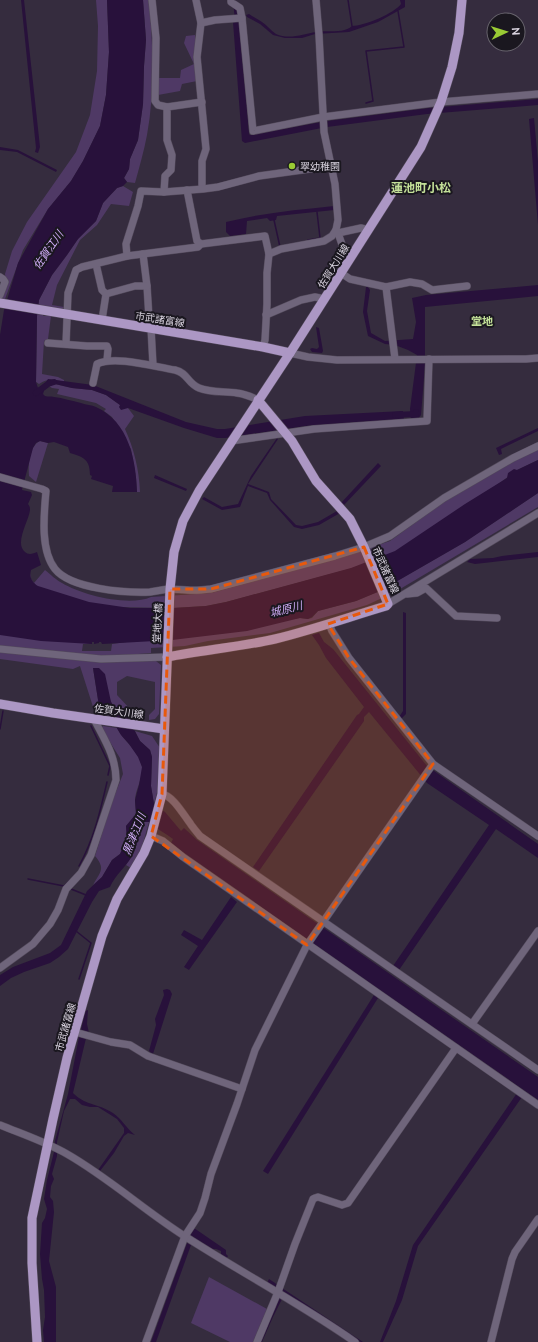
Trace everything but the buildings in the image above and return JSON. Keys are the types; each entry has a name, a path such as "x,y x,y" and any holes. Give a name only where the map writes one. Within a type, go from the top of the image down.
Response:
{"main road":[{"path":"441,102 452,67 459,33 462,0"},
{"name":"佐賀大川線","path":"232,440 325,299 421,147 441,102"},
{"name":"市武諸富線","path":"0,303 263,347 290,353"},
{"name":"市武諸富線","path":"167,657 243,645 276,638 329,624 386,606 388,602 350,519 316,481 292,441 258,400"},
{"path":"170,589 174,552 183,521 199,490 232,440"},
{"name":"堂地大橋","path":"167,657 170,589"},
{"path":"164,729 167,657"},
{"name":"佐賀大川線","path":"0,704 164,729"},
{"name":"市武諸富線","path":"37,1342 32,1263 32,1218 53,1147 67,1058 78,1033 102,936 117,899 144,853 152,832 161,797 164,729"}],"street":[{"path":"154,0 156,38 155,101 158,105 167,106 202,102"},
{"path":"196,0 201,24 197,51 206,149 202,161 202,187"},
{"path":"316,0 324,132 335,184 338,220 337,231 345,253 350,258"},
{"path":"231,1 240,8 239,18 253,131 323,117 441,102 538,94"},
{"path":"201,24 215,20 239,18"},
{"path":"164,192 164,176 171,170 172,155 167,140 167,106"},
{"path":"127,256 126,244 141,191 164,192 218,187 259,176 331,166"},
{"path":"187,190 198,241 201,244"},
{"path":"269,254 281,249 324,241 337,231 361,228 369,230"},
{"path":"66,344 68,293 76,270 82,267 127,256 198,247 201,244 265,236 269,254 265,340 263,347"},
{"path":"143,254 151,328 153,365"},
{"path":"96,264 102,290 106,294"},
{"path":"341,273 350,279 386,288 410,282 422,284 432,290 468,286"},
{"path":"0,277 4,280 4,282 0,295"},
{"path":"106,294 134,286 147,286"},
{"path":"386,288 395,359"},
{"path":"102,320 106,294"},
{"path":"266,315 301,300 314,297 325,299"},
{"path":"48,343 107,346 107,360"},
{"path":"290,353 308,357 337,360 538,358"},
{"path":"232,440 314,429 426,421 428,359"},
{"path":"94,383 97,364 107,360 153,365 182,372 189,381 200,388 214,391 236,392 258,400"},
{"path":"0,477 46,491 44,520 46,546 49,559 54,568 61,575 94,588 150,592 170,589 188,591 211,589 364,547 390,536 444,498 513,458 538,446"},
{"path":"388,602 403,595 538,513"},
{"path":"403,595 417,593 426,588 456,616 497,618"},
{"path":"329,624 349,658 433,765 538,836"},
{"path":"0,649 101,659 167,657"},
{"path":"0,968 33,944 50,924 58,910 66,889 81,873 91,855 116,780 116,768 112,754 96,719"},
{"path":"146,1342 185,1236 202,1208 211,1174 255,1050 308,944 433,765"},
{"path":"161,797 166,795 182,810 190,824 200,836 322,923 538,1070"},
{"path":"152,832 183,857 538,1105"},
{"path":"472,1024 538,931"},
{"path":"78,1033 130,1046 148,1056 242,1089"},
{"path":"257,1342 280,1292 294,1244 313,1199 318,1198 342,1205 348,1203 456,1048"},
{"path":"0,1126 53,1147 96,1172 185,1236 280,1292 356,1342"},
{"path":"491,1342 512,1259 515,1252 538,1219"}],"highlighted area":[{"path":"364,547 388,604 328,624 349,658 433,764 307,945 151,836 162,794 170,589 211,589"}],"shaded area":[{"path":"96,0 107,0 109,52 106,95 100,126 83,161 71,181 48,209 23,250 5,299 2,299 6,282 5,274 12,251 27,222 76,152 90,115 97,71 98,26"},
{"path":"143,0 149,0 152,34 152,85 150,118 135,183 127,182 124,178 129,169 130,159 138,140 143,104 146,40"},
{"path":"195,35 197,81 182,84 180,91 158,95 157,78 180,78 181,70 194,64 184,43 186,36"},
{"path":"123,186 133,192 129,206 111,204 97,225 80,240 57,285 52,305 64,307 63,309 45,308 43,316 51,316 48,339 44,341 42,374 58,377 64,380 64,382 51,380 39,384 36,382 37,316 39,300 52,275 78,239 96,221 103,203 117,188"},
{"path":"55,384 72,388 92,390 106,395 120,405 128,408 134,416 125,429 136,459 140,492 137,492 131,449 112,417 104,411 106,409 96,403 57,394 59,389 49,386"},
{"path":"40,441 48,443 36,482 29,476 29,461 31,451 36,443"},
{"path":"538,449 538,460 517,470 405,554 226,602 206,606 173,608 56,606 0,566 30,573 31,579 34,583 45,570 58,580 81,592 118,600 131,601 151,597 211,593 340,558 390,541 446,500"},
{"path":"538,493 538,507 395,592 367,605 270,633 208,641 185,646 151,648 151,653 100,657 100,661 156,661 161,665 159,714 155,719 149,720 149,715 155,709 155,682 127,676 117,682 117,695 131,710 135,718 127,716 115,709 93,668 99,706 109,715 95,713 80,666 73,669 0,659 0,632 92,644 83,644 82,651 111,651 112,644 300,618 312,618 318,611 356,601 380,591 465,542"},
{"path":"103,726 117,728 141,761 142,771 135,797 136,814 126,826 127,839 120,854 112,860 102,877 93,885 101,870 100,864 95,856 111,804 123,774 120,758 101,728"},
{"path":"135,731 152,736 160,748 158,789 154,804 151,786 152,757 150,750 140,741"},
{"path":"144,822 149,822 142,847 131,868 126,865 132,856"},
{"path":"209,1277 267,1309 253,1342 230,1342 191,1323"}],"water":[{"path":"21,0 24,0 40,147 38,153 35,152 36,148"},
{"name":"佐賀江川","path":"107,0 143,0 146,40 143,104 138,140 130,159 129,169 124,178 127,182 123,186 117,188 103,203 96,221 78,239 52,275 39,300 37,316 36,382 38,388 41,387 44,391 43,394 45,396 61,398 94,406 116,422 123,432 132,455 135,467 137,492 112,492 113,486 91,479 92,476 90,475 89,466 85,460 70,453 68,447 54,442 48,443 40,441 36,443 33,448 24,482 0,474 0,335 4,310 18,263 48,209 71,181 83,161 100,126 106,95 109,52"},
{"path":"233,0 237,1 239,21 241,21 250,135 327,121 429,108 538,99 538,105 427,114 327,127 245,143 242,141 233,22 235,22"},
{"path":"400,0 405,0 405,7 378,22 349,32 315,34 302,38 285,38 273,35 246,15 249,14 266,25 276,34 291,37 320,31 344,30 352,26 371,21 398,8 401,4"},
{"path":"534,118 538,162 538,225 529,119"},
{"path":"0,147 18,150 57,170 56,172 17,152 0,150"},
{"path":"334,206 334,210 277,216 276,220 270,221 267,218 247,221 246,234 230,236 226,232 226,222 293,210"},
{"path":"538,285 538,296 425,307 425,365 421,415 418,419 411,420 410,409 417,355 408,350 395,345 385,344 368,336 363,312 366,287 370,290 367,311 371,333 385,341 413,339 416,322 412,298 426,295"},
{"path":"316,327 319,328 323,351 322,353 312,352 310,349 317,349 319,347"},
{"path":"48,379 93,385 186,422 217,429 305,416 403,411 404,420 306,426 217,438 128,408 121,410 119,407 120,405 106,395 92,390 72,388 55,384 49,386 46,382"},
{"path":"538,428 538,431 501,449 502,454 499,455 496,448"},
{"path":"277,438 278,439 248,484 269,492 271,499 296,525 302,526 318,522 337,511 340,513 319,525 302,529 294,527 270,500 267,493 248,486 240,507 222,510 202,499 204,497 222,507 238,504 251,476"},
{"name":"城原川","path":"538,460 538,493 465,542 380,591 356,601 318,611 308,619 300,618 247,631 172,640 102,644 101,642 94,644 94,642 92,642 92,644 41,641 0,635 0,479 23,485 22,490 31,492 32,495 28,504 30,510 21,538 21,543 22,548 26,553 31,554 37,552 41,565 31,570 30,575 38,586 89,602 130,608 173,608 206,606 226,602 351,568 395,551 507,478 508,473 514,469 517,470"},
{"path":"378,463 381,466 344,505 341,503"},
{"path":"155,475 187,489 186,491 154,478"},
{"path":"538,552 538,557 475,564 467,562 470,559 493,558"},
{"path":"403,612 406,613 406,714 401,719 399,717 403,711"},
{"path":"319,633 324,642 333,649 427,766 538,844 538,858 496,829 399,970 393,966 489,825 427,783 369,712 364,717 364,721 259,871 253,867 364,707 326,658 312,635"},
{"name":"黒津江川","path":"93,668 99,668 105,674 111,702 115,709 127,716 140,741 150,750 152,757 151,786 154,804 165,812 181,831 184,828 197,840 538,1077 538,1100 186,856 171,843 173,839 149,822 144,822 132,856 127,864 110,887 99,891 68,949 50,963 24,972 11,978 0,986 0,975 13,967 50,953 61,945 87,891 102,877 112,860 120,854 127,839 126,826 136,814 135,800 142,767 138,757 121,735 109,715 99,706"},
{"path":"231,897 237,902 189,970 184,967 198,946 181,935 184,930 202,940"},
{"path":"163,990 170,990 172,994 153,1054 149,1051 156,1025 155,1019 164,995"},
{"path":"374,995 378,998 268,1174 263,1171"},
{"path":"88,1010 87,1024 89,1033 87,1034 73,1093 84,1101 113,1113 135,1135 128,1133 124,1136 114,1153 100,1171 98,1170 124,1133 124,1128 117,1119 98,1107 82,1105 75,1099 70,1099 64,1111 57,1142 57,1156 52,1174 54,1179 51,1186 50,1197 53,1201 54,1212 49,1261 56,1287 56,1342 44,1342 44,1290 40,1254 42,1223 47,1209 44,1199 55,1141 68,1094 79,1037 83,1032 81,1030 85,1011"},
{"path":"517,1093 522,1097 418,1246 402,1300 383,1342 380,1342 396,1301 413,1245"},
{"path":"194,1228 226,1250 226,1254 228,1256 226,1259 221,1255 221,1251 212,1249 190,1236 189,1234"},
{"path":"187,1243 191,1245 156,1342 151,1342"},
{"path":"269,1279 363,1342 285,1293 262,1342 260,1342 282,1291 267,1283"}],"waterway":[{"path":"348,0 352,26"},
{"path":"366,103 373,101 366,51 404,47 398,11"},
{"path":"308,240 320,238 317,212"},
{"path":"274,220 280,247 281,246"},
{"path":"36,393 48,384 54,382"},
{"path":"395,415 416,414 416,412"},
{"path":"0,729 3,711"},
{"path":"91,726 110,766 108,775"},
{"path":"79,866 93,835 107,782"},
{"path":"28,879 64,886 70,880"},
{"path":"71,889 86,895"},
{"path":"76,931 91,943 79,979"}],"place":[{"name":"翠幼稚園","path":"292,166"}],"district":[{"name":"蓮池町小松","path":"421,188"},
{"name":"堂地","path":"482,321"}]}
